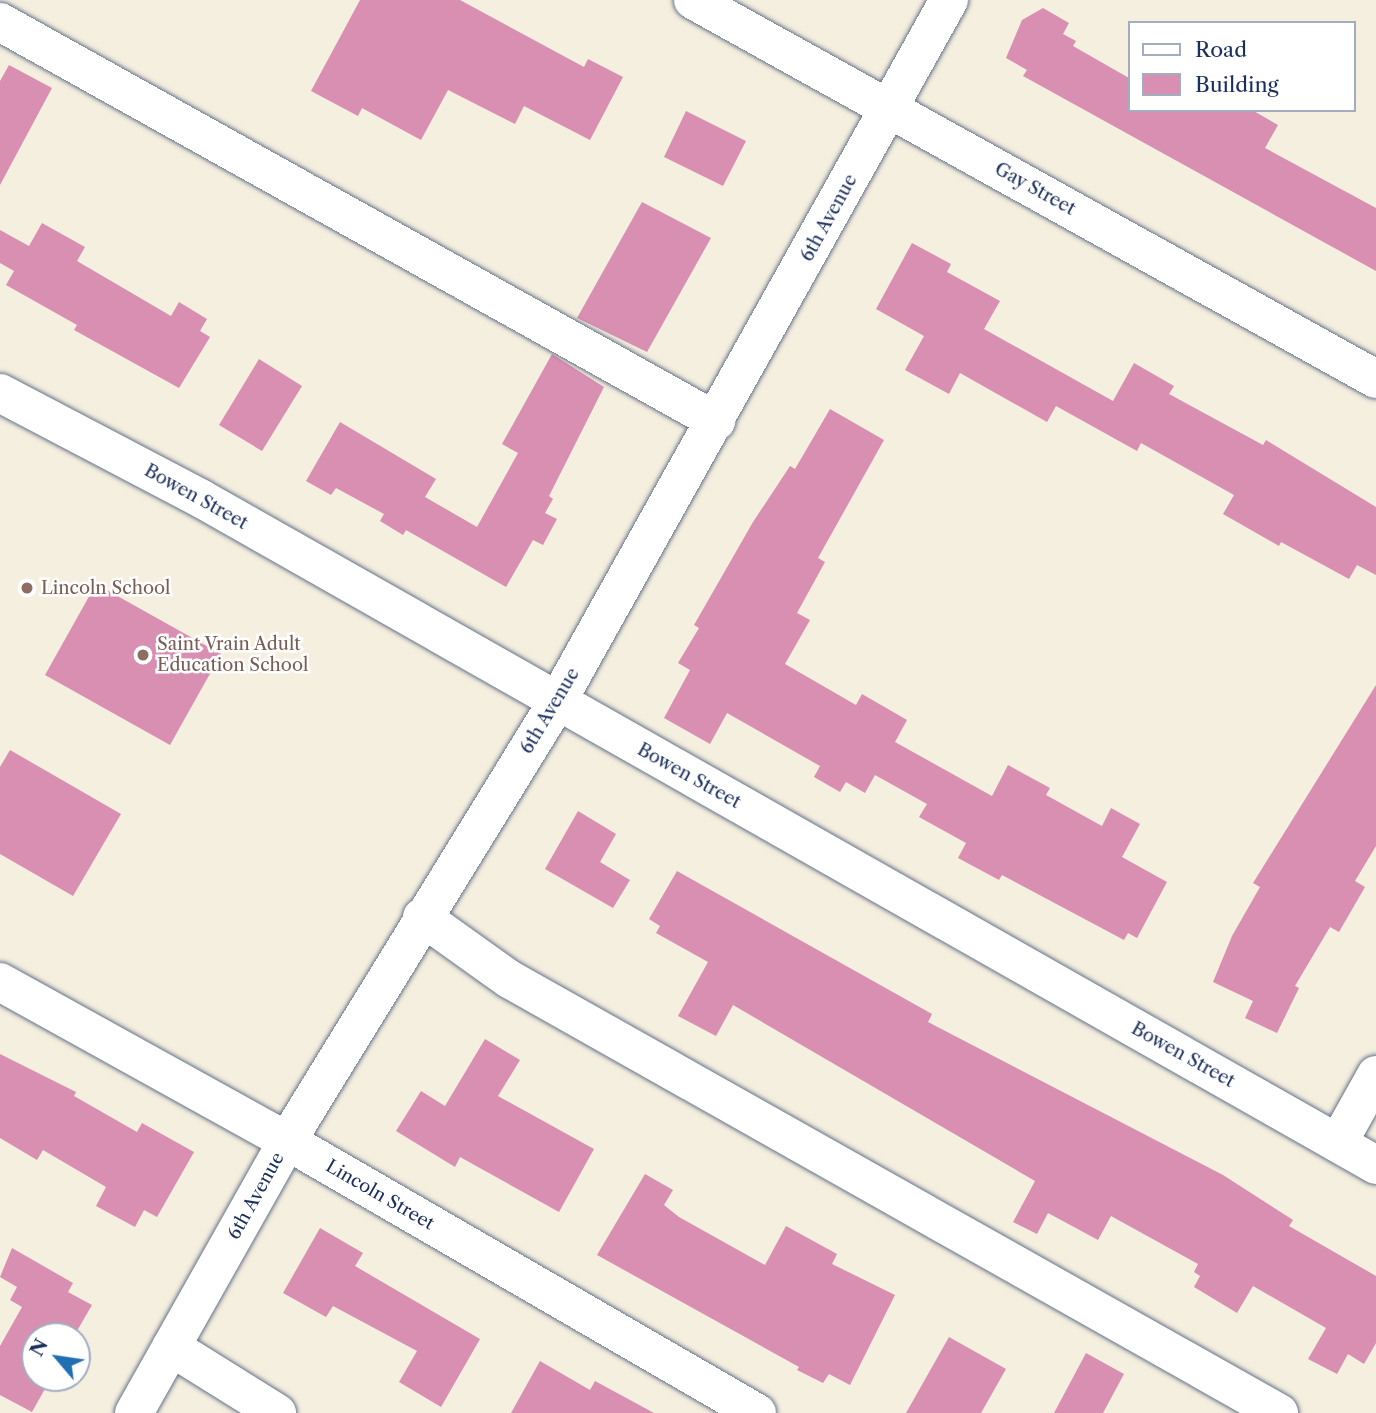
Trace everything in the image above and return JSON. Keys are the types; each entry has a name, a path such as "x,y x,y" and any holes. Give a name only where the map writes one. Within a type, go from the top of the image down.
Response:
{"street":[{"name":"Gay Street","path":"693,0 1376,379"},
{"name":"6th Avenue","path":"134,1413 287,1141 422,917 557,702 949,0"},
{"path":"0,22 716,421"},
{"name":"Bowen Street","path":"0,393 200,498 1376,1165"},
{"path":"422,917 509,979 1279,1413"},
{"name":"Lincoln Street","path":"0,982 287,1141 757,1413"},
{"path":"1338,1143 1376,1075"},
{"path":"171,1347 277,1413"}],"building":[{"path":"360,0 460,0 584,67 588,59 623,77 590,140 524,106 515,124 448,90 421,140 362,108 358,116 311,91"},
{"path":"1043,8 1069,23 1063,34 1076,41 1073,46 1128,77 1128,112 1255,112 1278,125 1265,148 1376,208 1376,271 1023,76 1027,70 1006,58 1022,20"},
{"path":"9,65 52,88 0,185 0,81"},
{"path":"686,111 746,141 723,186 664,157"},
{"path":"642,202 711,238 647,352 577,318"},
{"path":"42,223 85,247 77,261 171,316 179,302 207,319 200,331 210,337 179,388 74,330 77,325 6,285 14,271 0,263 0,230 29,246"},
{"path":"912,243 951,264 947,272 1000,301 984,329 1113,401 1134,363 1174,386 1169,394 1263,445 1266,440 1376,507 1376,575 1357,565 1349,579 1281,542 1279,546 1223,514 1234,495 1141,443 1137,451 1056,406 1047,422 960,373 949,394 905,370 924,336 876,309"},
{"path":"552,354 604,387 549,496 553,499 545,513 557,519 543,545 533,540 506,587 406,530 403,535 380,521 384,514 336,488 331,495 306,481 340,422 436,479 425,497 477,527 518,453 502,444"},
{"path":"259,359 302,386 262,451 219,425"},
{"path":"830,409 884,440 818,558 825,562 797,613 810,620 785,664 856,705 862,694 907,720 895,742 992,796 1008,765 1050,788 1046,795 1102,826 1111,808 1140,824 1122,857 1167,882 1137,938 1128,933 1124,940 1002,875 999,880 958,858 966,843 919,817 927,804 875,775 865,793 846,782 840,792 814,777 820,766 727,713 710,744 664,718 690,670 678,663 699,628 694,625 753,522 790,466 795,469"},
{"path":"96,584 221,654 170,745 45,675"},
{"path":"1376,685 1376,846 1355,881 1365,887 1339,932 1330,927 1295,986 1299,988 1277,1033 1245,1018 1253,1001 1213,982 1232,936 1260,887 1253,883"},
{"path":"10,750 121,814 73,896 0,854 0,767"},
{"path":"578,811 616,834 600,862 630,880 613,908 545,869"},
{"path":"677,871 932,1014 928,1022 1223,1175 1293,1220 1289,1226 1376,1276 1376,1343 1364,1364 1348,1354 1337,1374 1308,1359 1326,1328 1253,1286 1237,1313 1194,1287 1200,1276 1194,1272 1198,1264 1111,1216 1098,1240 1048,1213 1037,1234 1013,1222 1035,1181 733,1005 716,1036 678,1016 708,962 656,933 660,926 649,919"},
{"path":"485,1039 520,1060 498,1096 594,1149 559,1212 460,1157 455,1167 396,1131 421,1091 445,1106"},
{"path":"0,1054 76,1092 74,1096 137,1132 142,1123 194,1152 157,1217 144,1210 135,1227 96,1206 106,1187 43,1150 37,1160 0,1138"},
{"path":"645,1174 673,1190 664,1205 679,1217 765,1265 786,1226 837,1254 832,1264 895,1295 850,1385 829,1374 823,1383 797,1370 799,1367 597,1255"},
{"path":"320,1228 363,1253 355,1266 480,1339 441,1407 399,1382 417,1351 333,1306 326,1317 283,1293"},
{"path":"12,1248 73,1283 68,1292 92,1305 82,1322 21,1322 21,1392 43,1392 32,1412 0,1395 0,1346 22,1307 10,1300 17,1287 0,1277"},
{"path":"949,1337 1006,1369 981,1413 906,1413"},
{"path":"1086,1353 1124,1374 1103,1413 1054,1413"},
{"path":"540,1361 590,1390 595,1381 654,1413 511,1413"}],"place":[{"name":"Lincoln School","path":"27,588"},
{"name":"Saint Vrain Adult Education School","path":"143,655"}]}
